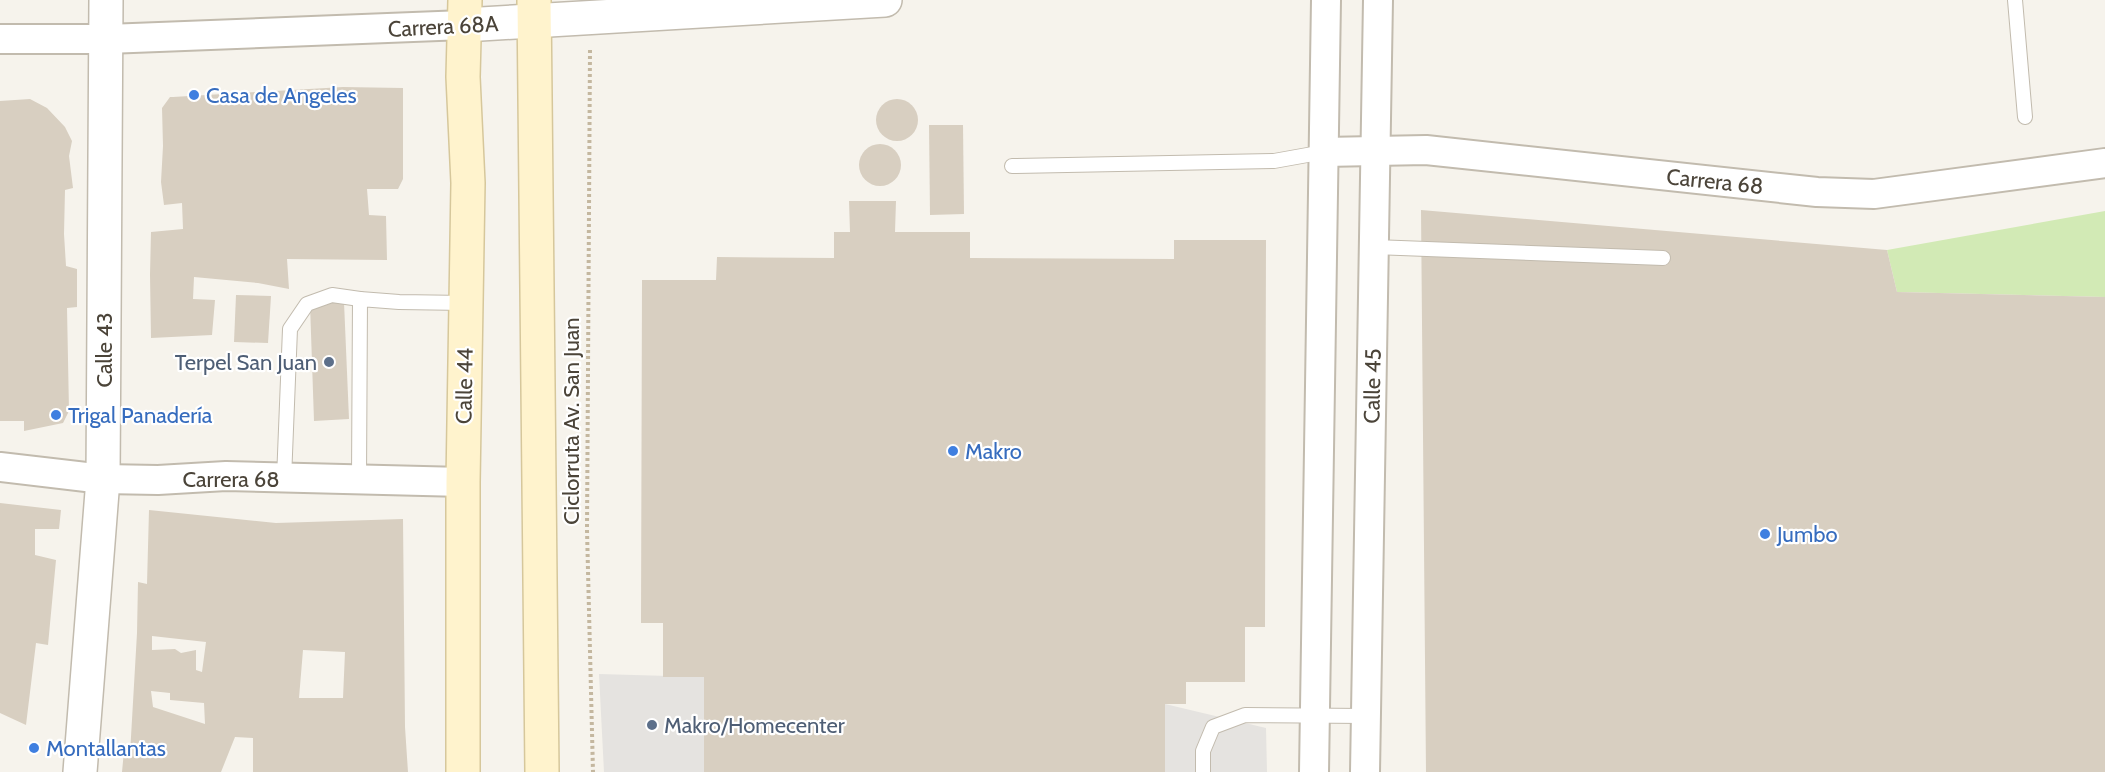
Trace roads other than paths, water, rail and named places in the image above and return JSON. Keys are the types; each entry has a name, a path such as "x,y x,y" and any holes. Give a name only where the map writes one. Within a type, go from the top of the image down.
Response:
{"main road":[{"path":"534,10 542,772"},
{"name":"Calle 44","path":"463,772 463,482 468,183 463,77 465,13"}],"street":[{"name":"Calle 43","path":"80,772 103,479 106,0"},
{"name":"Carrera 68A","path":"0,39 107,39 465,13 885,0"},
{"path":"1314,772 1326,0"},
{"name":"Calle 45","path":"1365,772 1378,0"},
{"name":"Carrera 68","path":"1324,152 1426,150 1817,192 1874,194 1942,186 2016,173 2105,163"},
{"name":"Carrera 68","path":"0,467 103,479 158,480 226,476 463,482"}],"lane":[{"path":"2015,0 2025,117"},
{"path":"1012,166 1274,160 1324,152"},
{"path":"1374,247 1664,258"},
{"path":"284,479 290,329 307,304 332,295 399,302 465,303"},
{"path":"359,478 360,298"},
{"path":"1203,772 1203,751 1214,727 1245,715 1366,716"}],"place":[{"name":"Casa de Angeles","path":"194,95"},
{"name":"Terpel San Juan","path":"329,362"},
{"name":"Trigal Panadería","path":"56,415"},
{"name":"Makro","path":"953,451"},
{"name":"Jumbo","path":"1765,534"},
{"name":"Makro/Homecenter","path":"652,725"},
{"name":"Montallantas","path":"34,748"}]}
